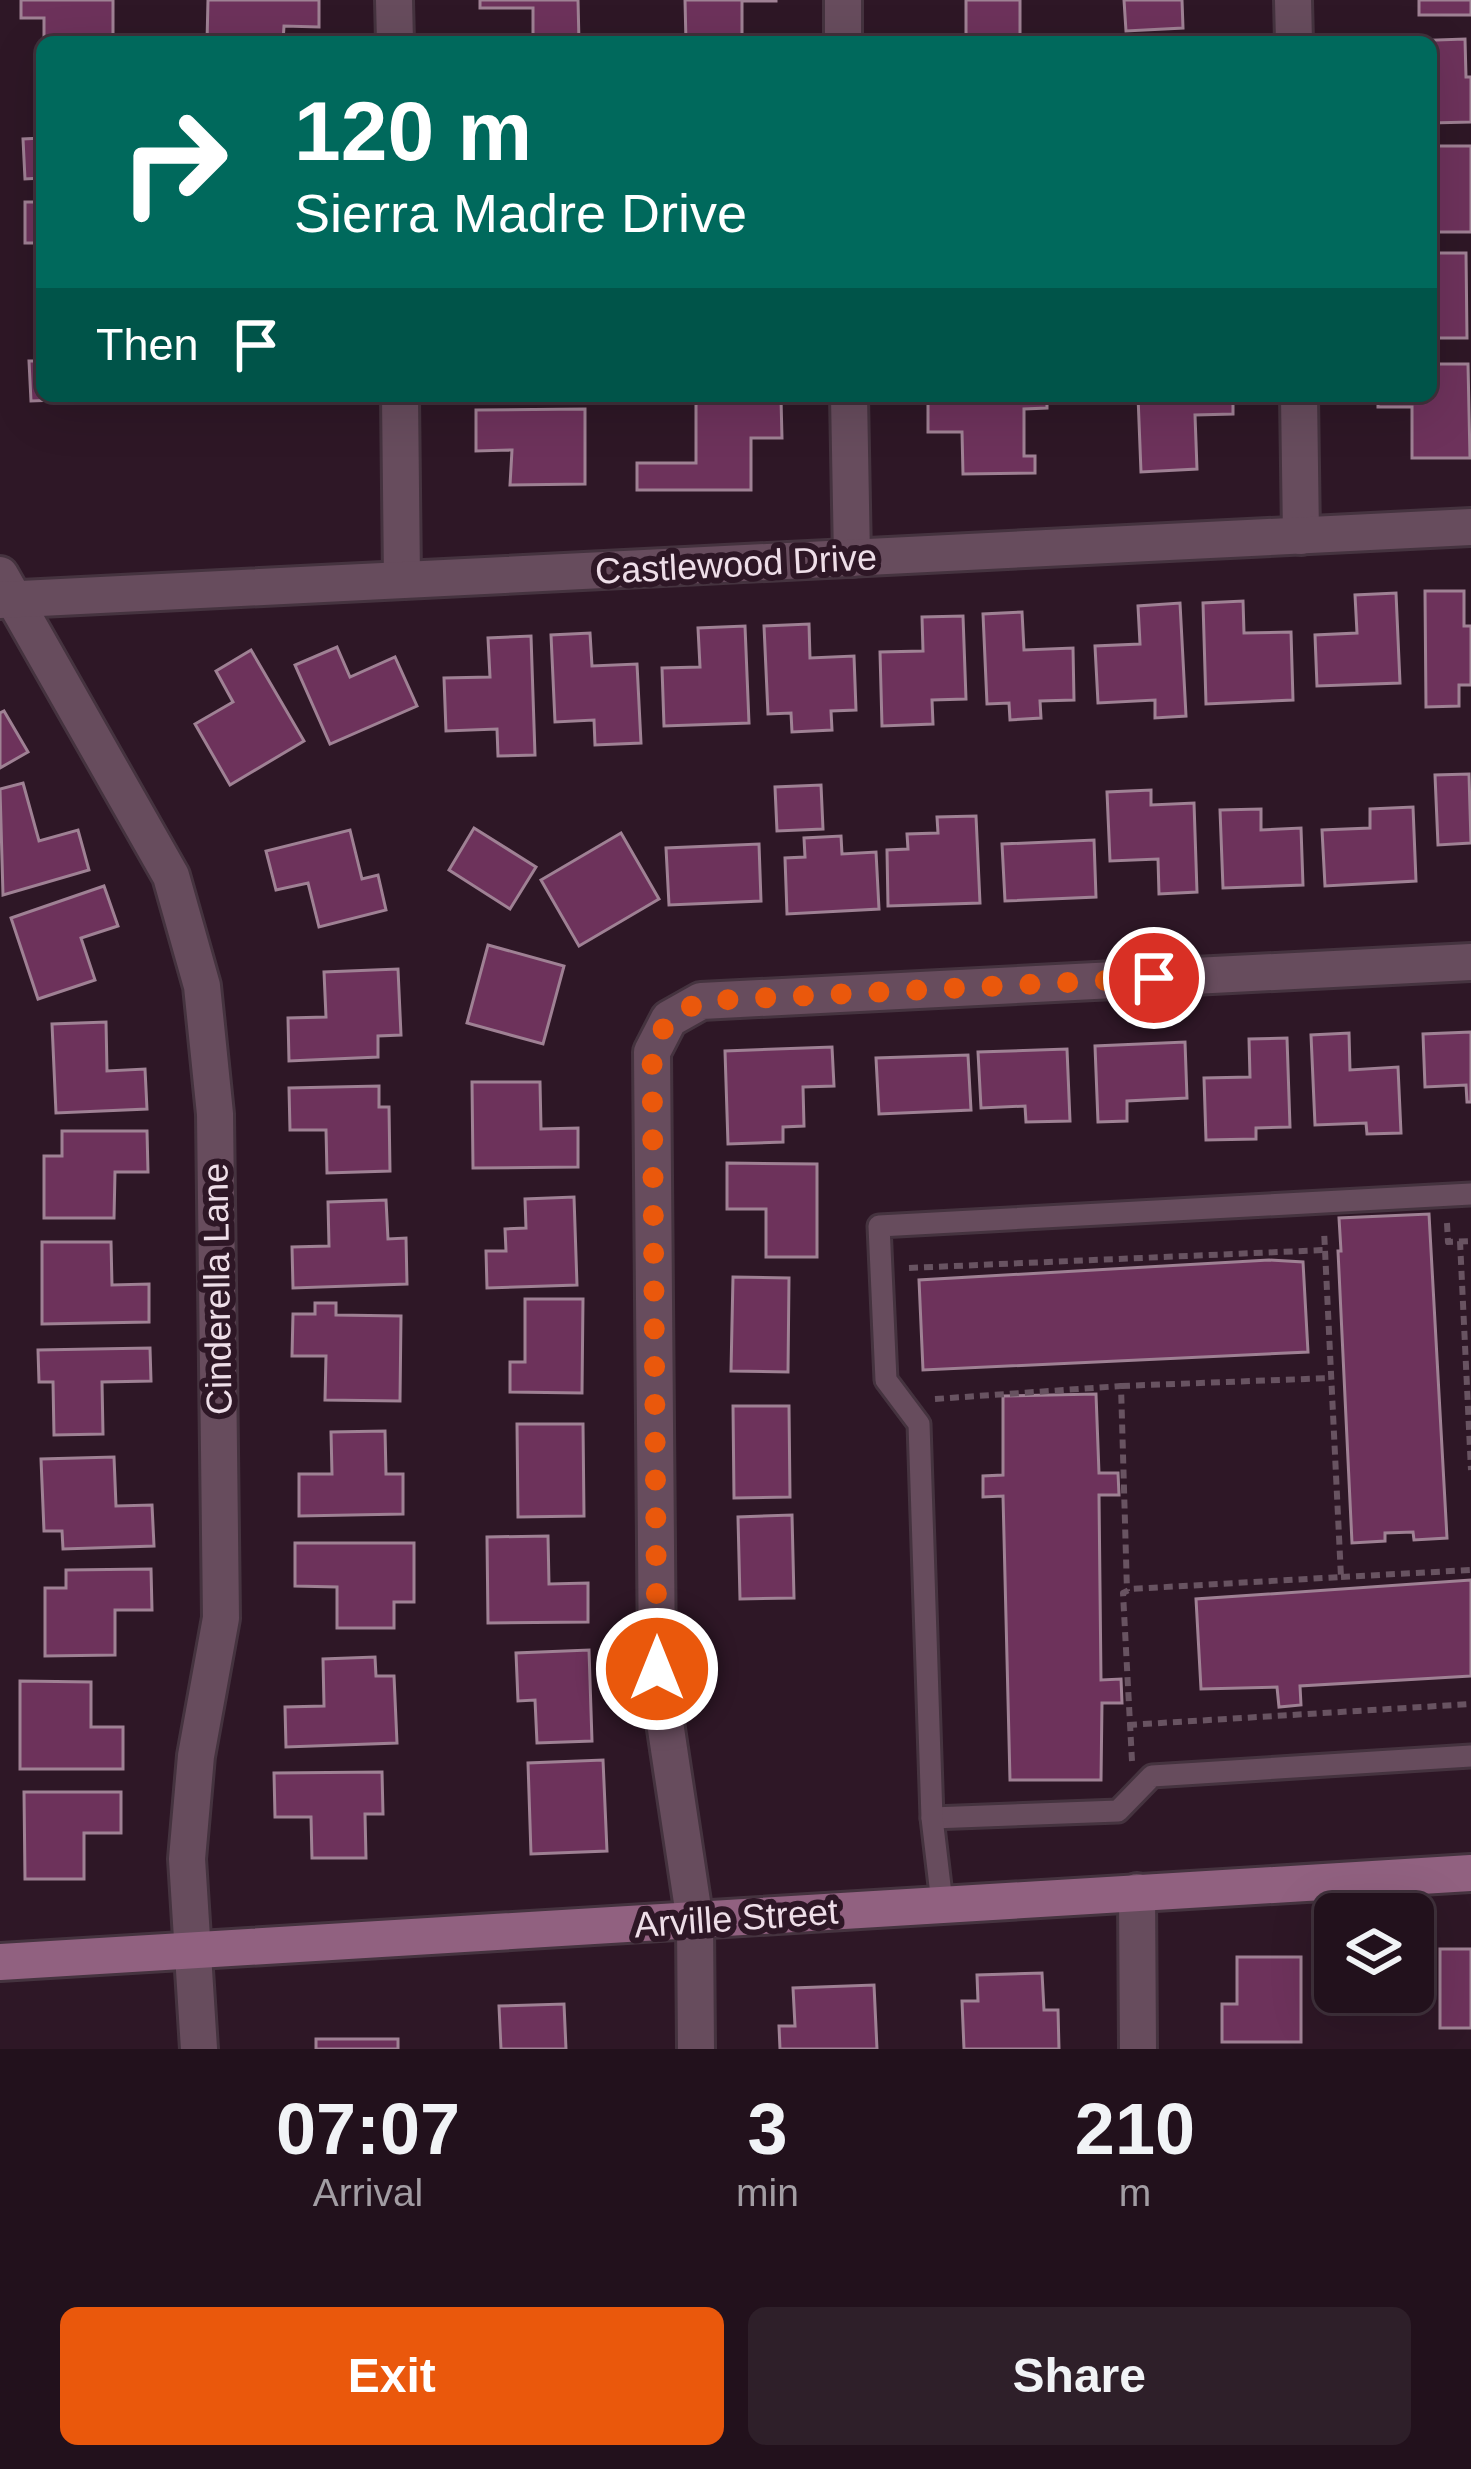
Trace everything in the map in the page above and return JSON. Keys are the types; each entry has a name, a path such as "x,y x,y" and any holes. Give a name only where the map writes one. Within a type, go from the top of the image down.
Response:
{"main road":[{"name":"Arville Street","path":"0,1962 1471,1873"}],"street":[{"path":"394,0 394,36"},
{"path":"843,0 843,36"},
{"path":"1293,0 1294,36"},
{"path":"400,402 402,580"},
{"path":"849,402 852,558"},
{"path":"1299,402 1301,536"},
{"name":"Castlewood Drive","path":"5,592 402,580 1471,527"},
{"name":"Cinderella Lane","path":"5,592 171,876 202,986 215,1114 221,1618 196,1756 187,1859 200,2049"},
{"path":"696,2049 695,1922 657,1669 652,1052 668,1019 701,1001 1471,962"},
{"path":"1137,1892 1138,2049"}],"lane":[{"path":"942,1904 932,1818 919,1424 886,1380 879,1226 1471,1194"},
{"path":"932,1818 1118,1811 1152,1776 1471,1756"}],"path":[{"path":"1321,1202 1342,1576"},
{"path":"1460,1241 1471,1470"},
{"path":"881,1270 1325,1250"},
{"path":"900,1400 1331,1378"},
{"path":"1121,1386 1127,1591"},
{"path":"1143,1785 1129,1754 1123,1593 1471,1570"},
{"path":"1128,1725 1471,1704"}],"building":[{"path":"21,0 113,0 113,36 44,36 44,18 21,18"},
{"path":"208,0 319,0 319,27 284,26 283,36 207,36"},
{"path":"480,0 578,0 579,36 533,36 533,8 480,8"},
{"path":"685,0 776,0 742,1 742,36 686,36"},
{"path":"966,0 1020,0 1020,36 966,36"},
{"path":"1124,0 1182,0 1183,28 1126,31"},
{"path":"1419,0 1471,0 1471,15 1419,15"},
{"path":"1465,39 1471,122 1437,123 1437,40"},
{"path":"36,138 36,178 25,179 23,139"},
{"path":"1437,146 1471,146 1471,232 1437,232"},
{"path":"25,202 36,202 36,243 25,243"},
{"path":"1437,253 1466,253 1467,338 1437,338"},
{"path":"29,361 36,361 36,401 31,401"},
{"path":"1437,364 1468,364 1470,458 1412,458 1412,407 1378,407 1378,402 1437,402"},
{"path":"696,402 781,402 782,438 751,438 751,490 637,490 637,463 696,463"},
{"path":"928,402 1047,402 1047,408 1024,409 1024,456 1035,456 1035,473 963,474 962,432 928,432"},
{"path":"1138,402 1233,402 1233,414 1195,415 1197,469 1141,472"},
{"path":"585,409 585,484 510,485 512,450 476,451 476,410"},
{"path":"1425,591 1464,591 1464,626 1471,626 1471,685 1459,685 1459,706 1426,707"},
{"path":"1396,593 1400,683 1317,686 1315,635 1357,633 1355,595"},
{"path":"1243,601 1244,633 1291,632 1293,700 1206,704 1203,603"},
{"path":"1180,603 1186,716 1155,718 1155,700 1098,703 1095,646 1140,644 1138,606"},
{"path":"1022,612 1024,650 1073,648 1074,700 1040,701 1041,718 1010,720 1009,703 987,704 983,614"},
{"path":"963,616 966,699 932,700 933,724 882,726 880,652 923,651 922,617"},
{"path":"809,624 810,658 854,656 856,710 831,711 832,730 792,732 791,713 768,714 764,626"},
{"path":"745,626 749,723 664,726 662,668 700,667 698,628"},
{"path":"590,633 592,666 637,664 641,743 595,745 594,720 555,722 551,635"},
{"path":"531,636 535,755 498,756 497,729 446,731 444,678 490,677 488,638"},
{"path":"337,647 350,677 395,657 417,706 330,744 295,665"},
{"path":"251,650 304,741 230,785 195,724 233,702 216,671"},
{"path":"4,711 28,752 0,768 0,713"},
{"path":"1469,774 1471,843 1438,845 1435,775"},
{"path":"23,783 39,841 78,830 89,870 3,895 0,789"},
{"path":"821,785 823,829 777,831 775,787"},
{"path":"1151,790 1151,805 1194,803 1197,892 1159,894 1158,859 1110,861 1107,792"},
{"path":"1413,807 1416,881 1325,886 1322,830 1370,828 1370,809"},
{"path":"1261,809 1261,830 1301,828 1303,885 1223,888 1220,810"},
{"path":"976,816 980,903 888,906 887,850 908,849 907,834 938,833 937,817"},
{"path":"474,828 536,867 510,909 449,870"},
{"path":"350,830 362,879 378,875 386,910 319,927 308,883 276,890 266,851"},
{"path":"621,833 659,899 579,946 541,880"},
{"path":"841,836 842,854 876,852 879,909 787,914 785,858 805,857 804,838"},
{"path":"1094,840 1096,897 1005,901 1002,844"},
{"path":"759,844 761,901 669,905 666,848"},
{"path":"104,886 118,926 81,938 95,980 38,999 11,918"},
{"path":"488,945 564,966 543,1044 467,1023"},
{"path":"398,969 401,1035 378,1036 378,1057 289,1061 288,1018 326,1017 324,972"},
{"path":"106,1022 107,1071 145,1069 147,1109 56,1113 52,1024"},
{"path":"1471,1032 1471,1102 1467,1102 1466,1085 1425,1087 1423,1034"},
{"path":"1349,1033 1350,1070 1398,1067 1401,1133 1367,1134 1366,1123 1315,1125 1311,1035"},
{"path":"1287,1038 1290,1127 1256,1128 1256,1139 1206,1140 1204,1078 1250,1077 1249,1039"},
{"path":"1185,1042 1187,1098 1127,1101 1127,1121 1098,1122 1095,1046"},
{"path":"832,1047 834,1086 803,1087 804,1126 783,1127 783,1142 728,1144 725,1051"},
{"path":"1067,1049 1070,1121 1026,1122 1025,1106 981,1108 978,1052"},
{"path":"968,1055 971,1110 879,1114 876,1058"},
{"path":"472,1082 540,1082 541,1129 578,1128 578,1167 473,1168"},
{"path":"379,1086 379,1107 389,1107 390,1171 327,1173 326,1130 290,1130 289,1088"},
{"path":"62,1131 147,1131 148,1172 115,1172 114,1218 44,1218 44,1156 62,1156"},
{"path":"727,1163 817,1164 817,1257 766,1257 766,1209 727,1209"},
{"path":"574,1197 577,1285 487,1288 486,1251 506,1251 505,1229 526,1228 525,1199"},
{"path":"386,1200 388,1239 406,1238 407,1284 293,1288 292,1247 329,1246 328,1202"},
{"path":"1429,1214 1447,1538 1414,1540 1413,1532 1385,1533 1385,1541 1352,1543 1339,1218"},
{"path":"42,1242 111,1242 112,1285 149,1284 149,1322 42,1324"},
{"path":"1303,1262 1308,1352 923,1370 919,1280"},
{"path":"733,1277 789,1278 788,1372 731,1371"},
{"path":"525,1299 583,1299 582,1393 510,1392 510,1362 525,1362"},
{"path":"315,1303 336,1303 336,1315 401,1316 400,1401 325,1400 326,1356 292,1356 293,1314 315,1314"},
{"path":"150,1348 151,1381 102,1382 103,1434 54,1435 53,1382 39,1382 38,1350"},
{"path":"1096,1394 1099,1473 1118,1473 1119,1495 1099,1495 1101,1680 1121,1679 1122,1703 1102,1703 1101,1780 1010,1780 1003,1496 983,1497 983,1476 1003,1475 1003,1396"},
{"path":"733,1406 789,1406 790,1497 734,1498"},
{"path":"517,1424 583,1424 584,1516 518,1517"},
{"path":"385,1431 386,1474 403,1474 403,1514 299,1516 299,1474 332,1474 331,1432"},
{"path":"114,1457 116,1506 152,1505 154,1546 63,1549 62,1531 44,1531 41,1459"},
{"path":"792,1515 794,1598 740,1599 738,1517"},
{"path":"548,1536 549,1584 588,1583 588,1622 488,1623 487,1537"},
{"path":"295,1543 414,1543 414,1602 394,1602 394,1628 337,1628 337,1587 295,1586"},
{"path":"151,1569 152,1610 115,1610 115,1655 45,1656 45,1588 66,1588 66,1570"},
{"path":"1471,1580 1471,1676 1300,1686 1301,1705 1279,1707 1277,1687 1201,1689 1196,1599"},
{"path":"589,1650 592,1741 537,1743 535,1700 518,1701 516,1653"},
{"path":"375,1657 376,1676 394,1676 397,1743 286,1747 285,1707 324,1706 323,1659"},
{"path":"20,1681 91,1682 91,1727 123,1727 123,1769 20,1769"},
{"path":"603,1760 607,1851 531,1854 528,1763"},
{"path":"382,1772 383,1814 365,1814 366,1858 312,1858 311,1817 275,1817 274,1773"},
{"path":"24,1792 121,1792 121,1833 84,1833 84,1879 25,1879"},
{"path":"1440,1949 1471,1949 1471,2028 1440,2028"},
{"path":"1237,1957 1301,1957 1301,2042 1222,2042 1222,2004 1237,2004"},
{"path":"1042,1973 1044,2010 1058,2010 1059,2049 964,2049 962,2001 978,2001 977,1975"},
{"path":"874,1985 877,2049 780,2049 779,2026 795,2026 793,1988"},
{"path":"564,2004 566,2049 501,2049 499,2006"},
{"path":"316,2039 398,2039 398,2049 316,2049"}],"route":[{"path":"657,1669 652,1052 668,1019 701,1001 1154,978"}]}
